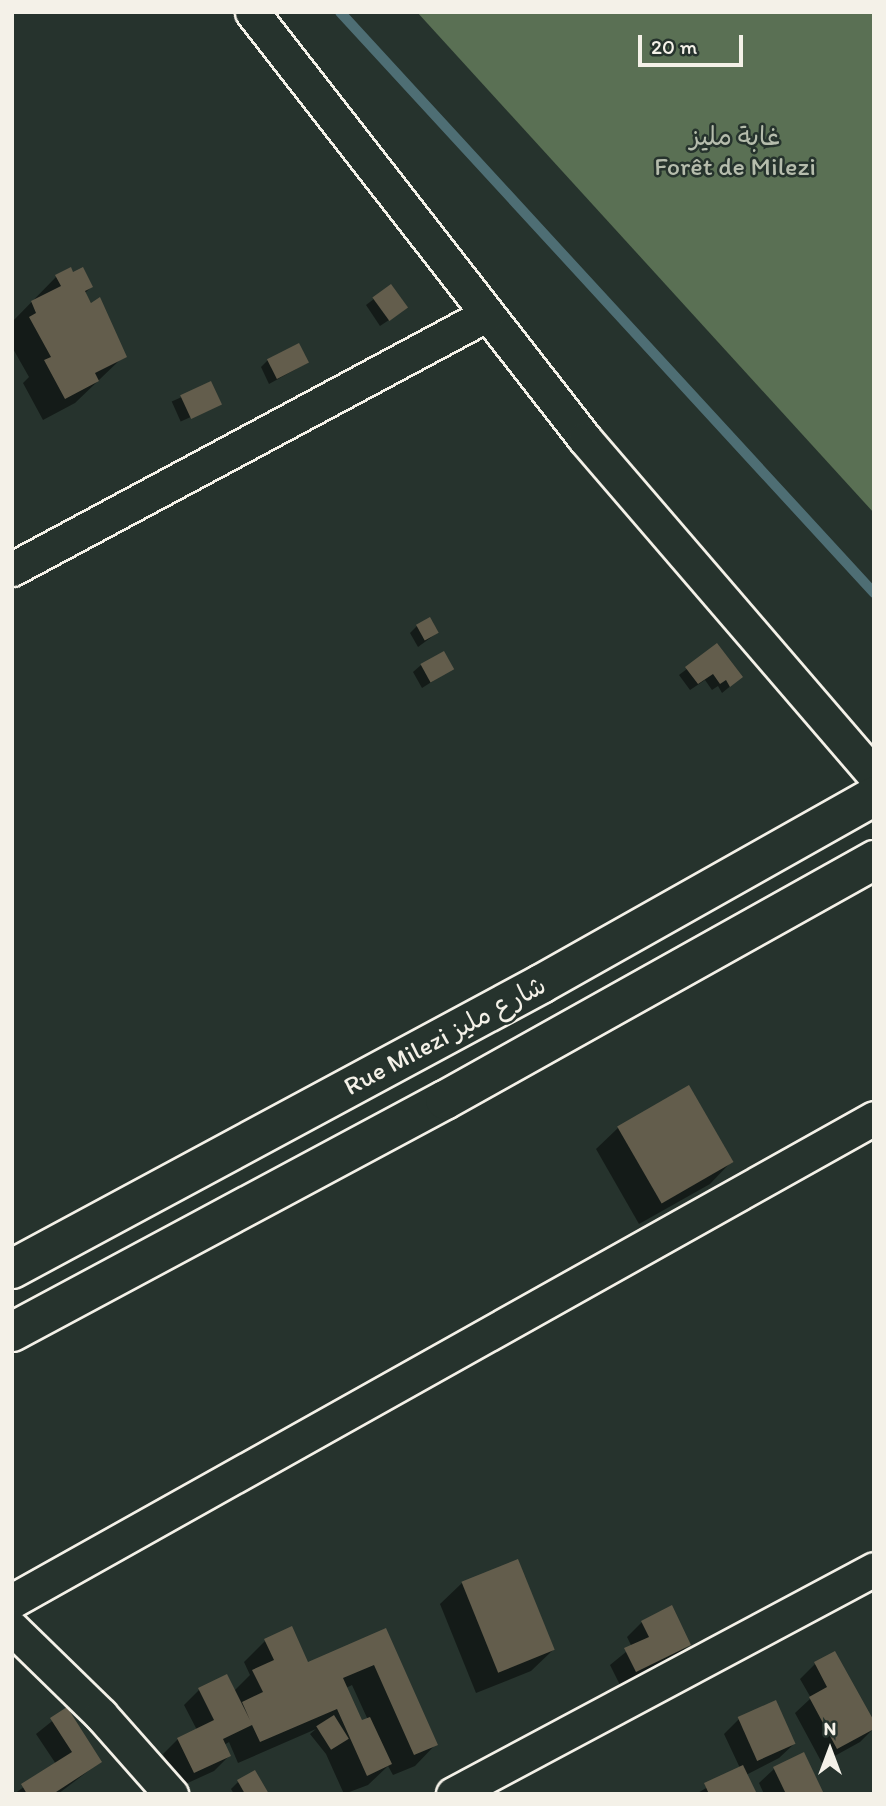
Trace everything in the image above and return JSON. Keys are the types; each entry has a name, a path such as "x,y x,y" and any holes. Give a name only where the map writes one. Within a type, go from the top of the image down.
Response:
{"street":[{"path":"252,12 585,439 874,775"},
{"path":"12,569 486,315"},
{"name":"Rue Milezi شارع مليز","path":"12,1269 541,985 874,796"},
{"name":"Rue Milezi شارع مليز","path":"12,1332 445,1100 874,860"},
{"path":"12,1601 874,1118"},
{"path":"453,1794 874,1569"},
{"path":"12,1628 102,1715 171,1794"}],"green space":[{"name":"غابة مليز Forêt de Milezi","path":"417,12 874,12 874,513"}],"building":[{"path":"71,267 73,272 83,267 93,287 85,291 91,303 100,297 127,357 95,373 99,381 65,399 44,360 51,357 29,317 36,313 31,301 61,286 55,275"},
{"path":"391,284 408,307 389,321 372,298"},
{"path":"299,343 309,363 277,379 267,359"},
{"path":"211,381 222,405 191,419 180,395"},
{"path":"430,617 439,633 425,641 416,625"},
{"path":"717,643 743,677 730,687 726,680 720,684 713,674 698,684 685,667"},
{"path":"444,651 454,669 431,682 420,664"},
{"path":"689,1085 734,1162 662,1204 617,1126"},
{"path":"518,1559 555,1650 498,1673 461,1582"},
{"path":"672,1605 691,1645 636,1672 624,1648 649,1637 641,1621"},
{"path":"292,1626 308,1662 386,1628 438,1745 414,1755 374,1665 343,1678 362,1720 370,1717 392,1764 367,1776 337,1709 260,1742 252,1725 223,1739 231,1756 194,1773 177,1738 214,1720 198,1688 227,1674 250,1720 242,1702 263,1692 252,1670 274,1660 264,1639"},
{"path":"835,1651 874,1721 874,1729 837,1749 809,1697 827,1687 814,1662"},
{"path":"776,1700 796,1744 757,1761 738,1717"},
{"path":"67,1707 102,1762 53,1794 27,1794 21,1784 72,1752 50,1718"},
{"path":"334,1715 349,1739 331,1750 316,1726"},
{"path":"804,1752 824,1794 786,1794 773,1767"},
{"path":"743,1765 757,1794 709,1794 704,1783"},
{"path":"255,1770 269,1794 245,1794 237,1780"}],"waterway":[{"path":"340,12 874,593"}]}
